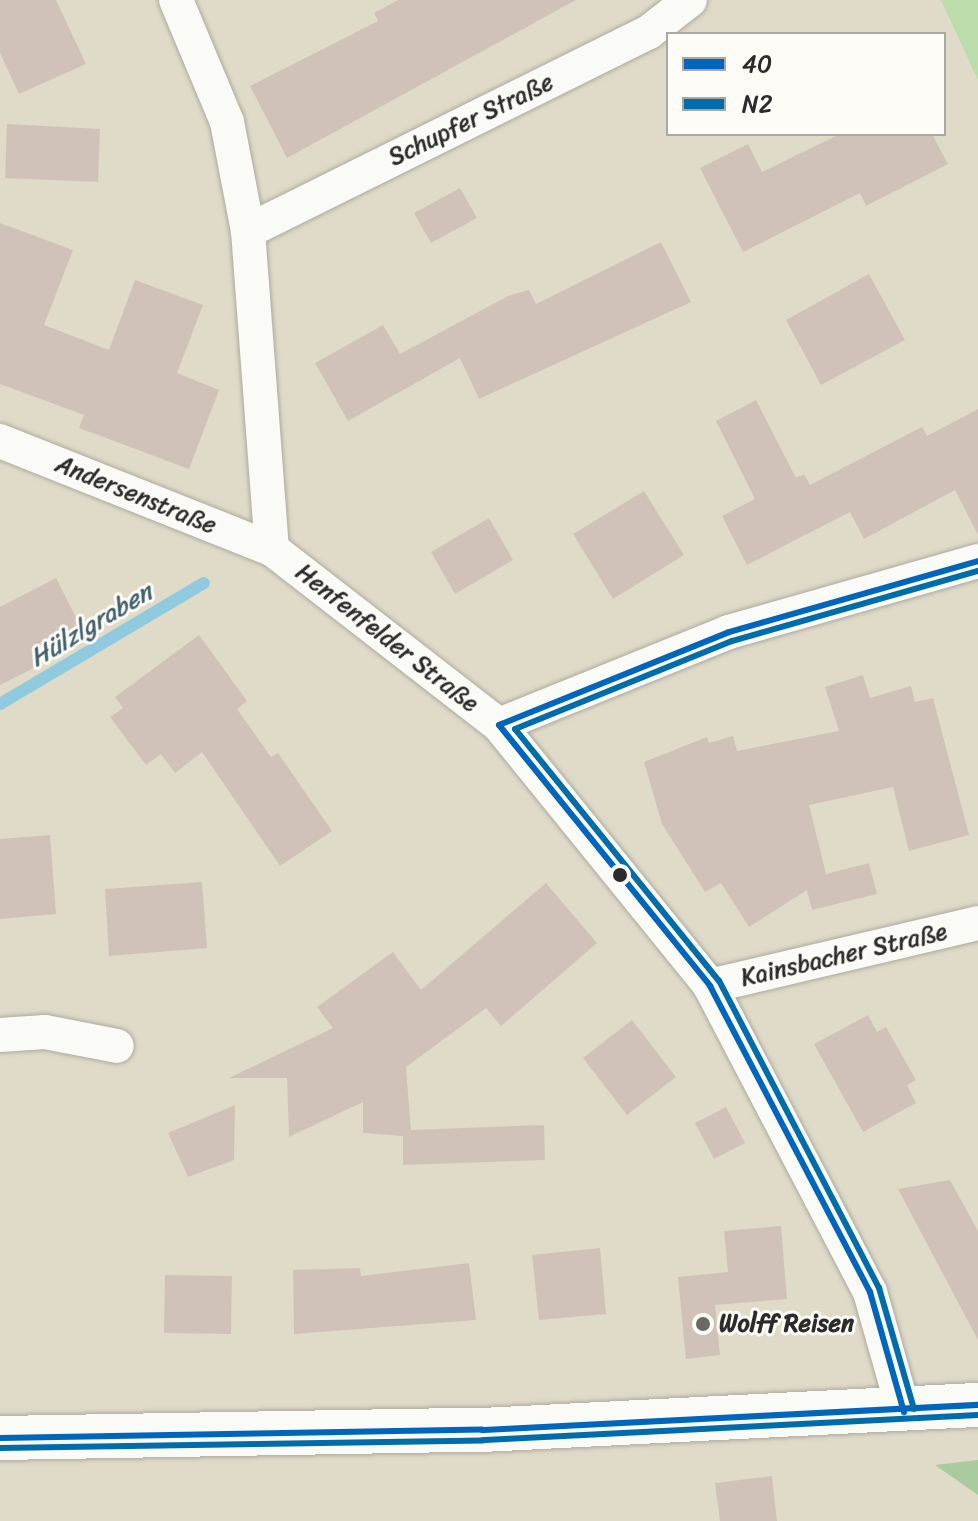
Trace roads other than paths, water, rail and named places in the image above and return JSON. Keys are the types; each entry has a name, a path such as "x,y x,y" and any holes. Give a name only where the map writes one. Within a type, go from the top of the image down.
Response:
{"main road":[{"path":"0,1438 482,1430 904,1412 978,1405"}],"street":[{"name":"Henfenfelder Straße","path":"176,0 227,122 248,231 272,549 499,725 710,986 870,1292 904,1412"},
{"name":"Schupfer Straße","path":"248,231 649,32 690,0"},
{"name":"Andersenstraße","path":"0,441 272,549"},
{"path":"499,725 729,632 978,561"},
{"name":"Kainsbacher Straße","path":"710,986 978,923"},
{"path":"0,1035 45,1032 117,1046"}],"waterway":[{"name":"Hülzlgraben","path":"0,704 204,583"}],"place":[{"name":"Wolff Reisen","path":"703,1324"}]}
